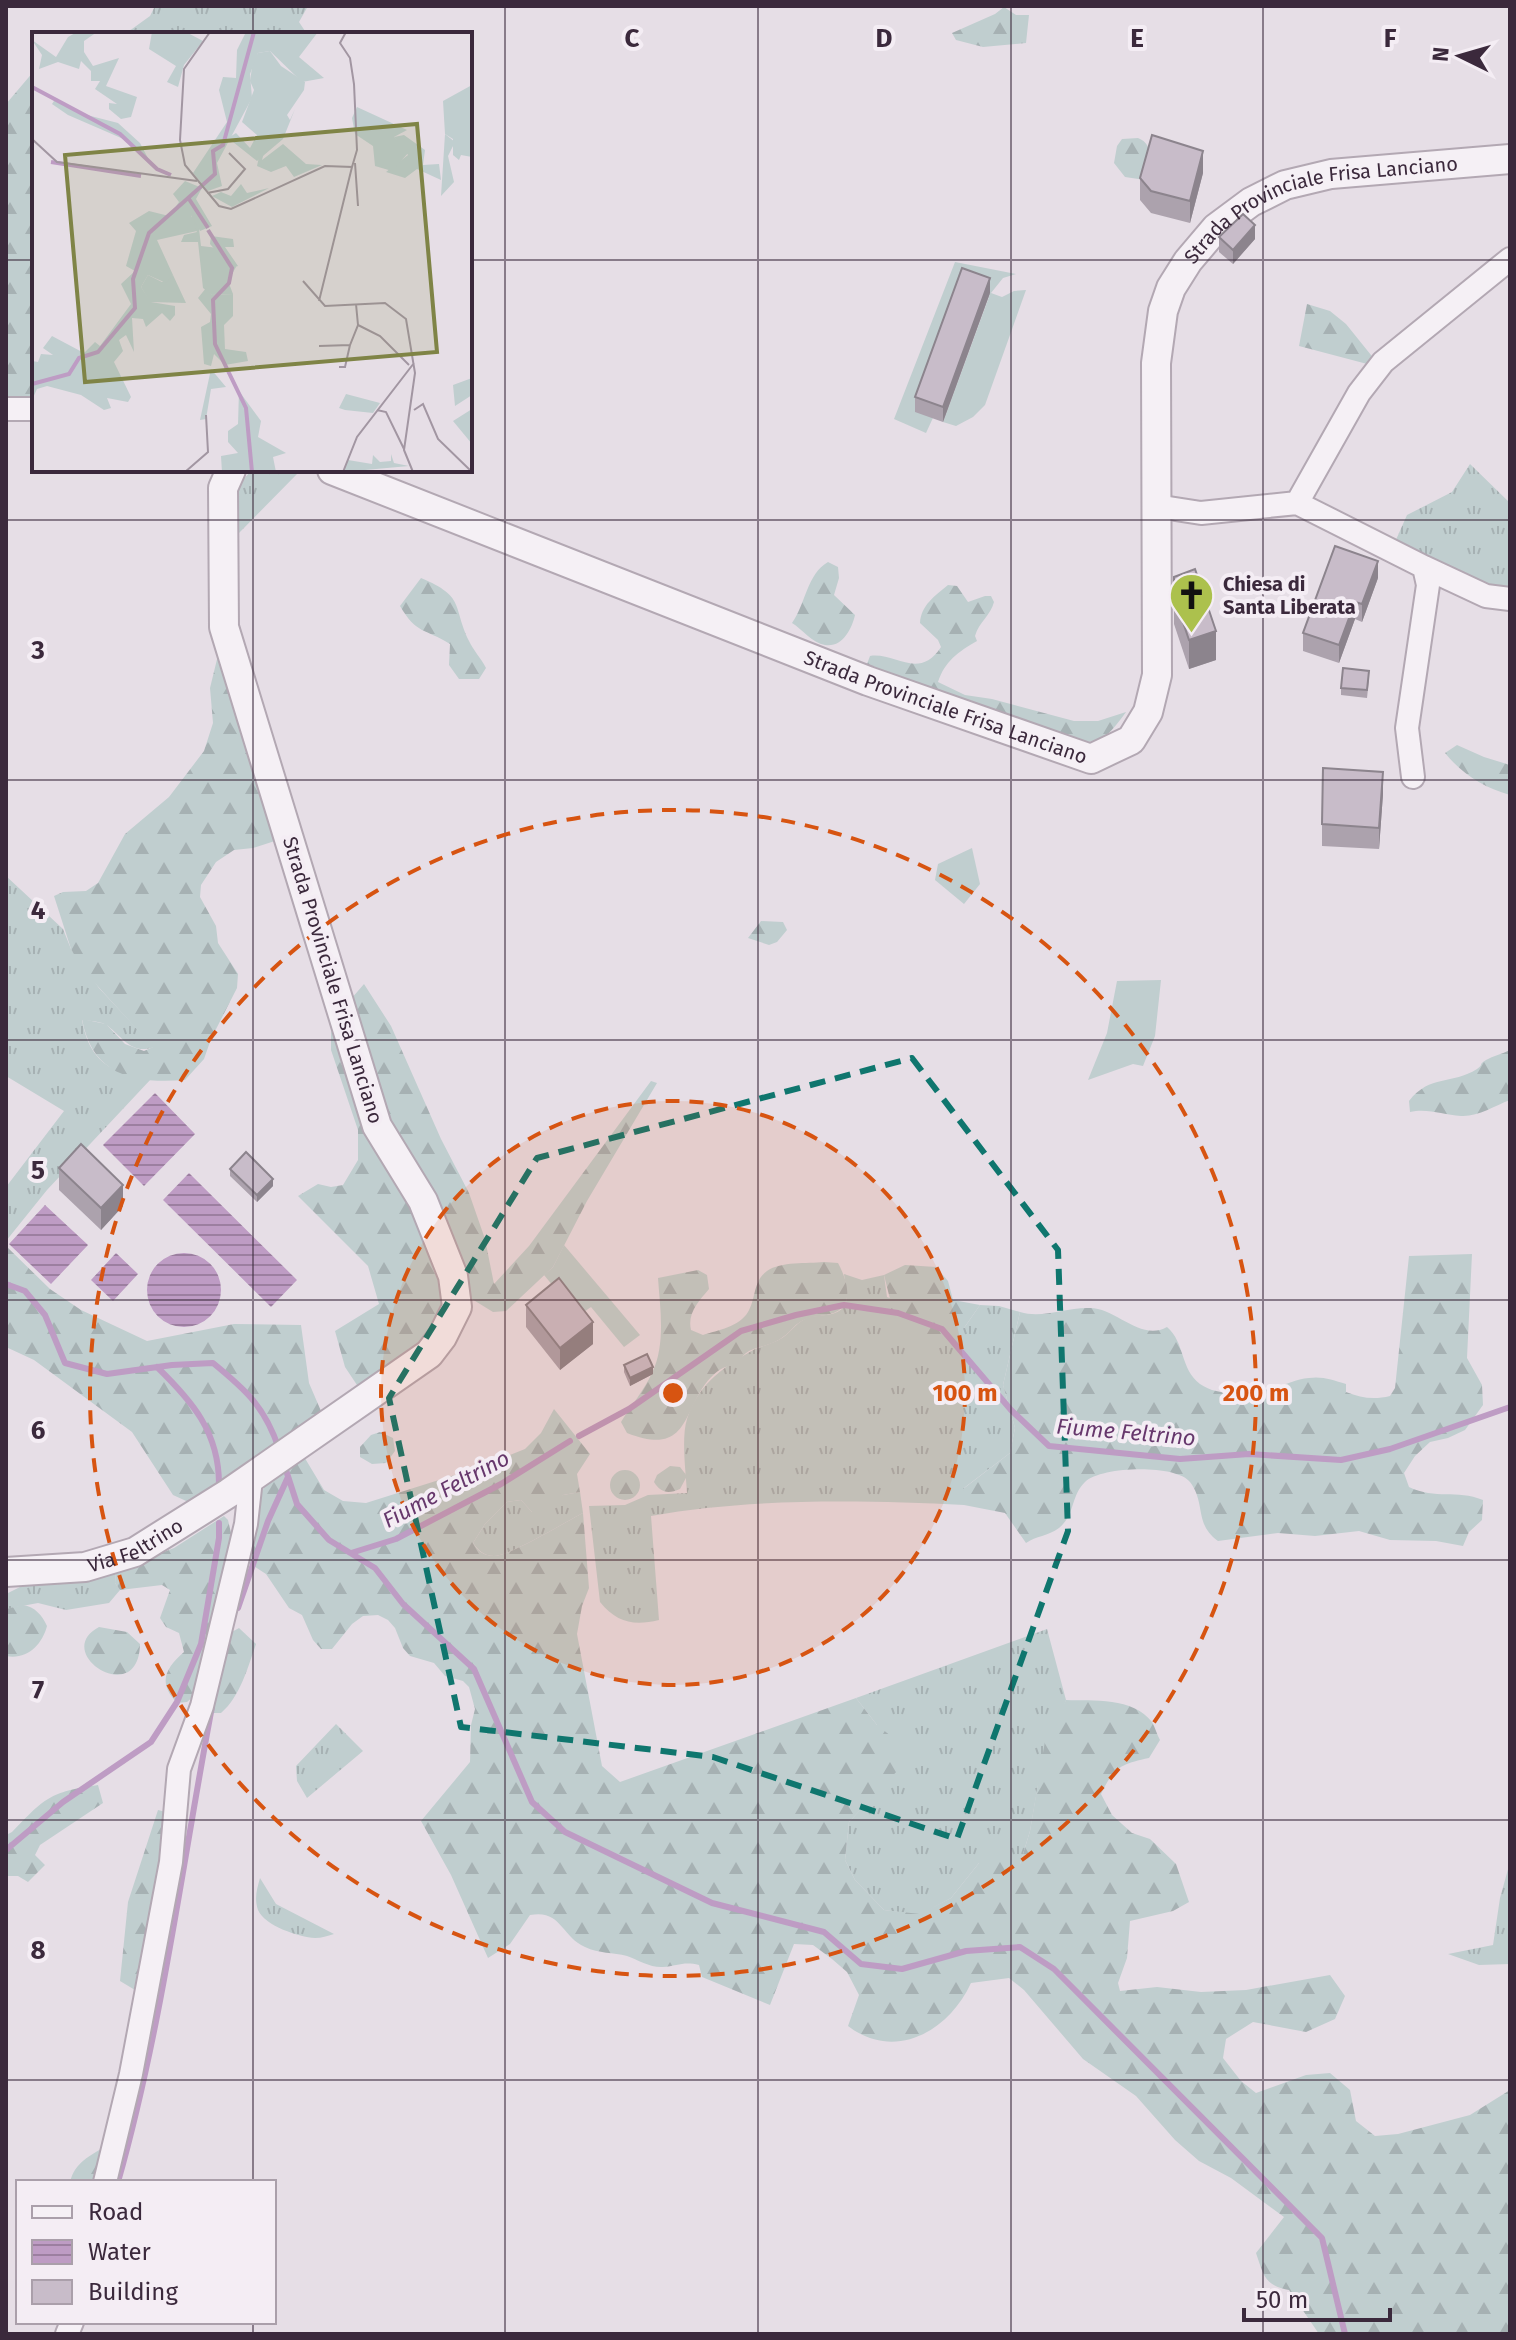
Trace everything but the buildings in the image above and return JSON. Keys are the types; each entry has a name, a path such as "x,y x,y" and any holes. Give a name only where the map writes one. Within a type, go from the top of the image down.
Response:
{"street":[{"name":"Strada Provinciale Frisa Lanciano","path":"337,472 868,681 1091,759 1131,740 1148,712 1157,675 1156,363 1163,311 1171,288 1188,261 1216,228 1251,202 1285,185 1331,174 1510,159"},
{"path":"1297,503 1359,393 1383,362 1510,259"},
{"path":"6,409 32,409"},
{"name":"Strada Provinciale Frisa Lanciano","path":"230,472 223,488 224,627 377,1126 423,1201 453,1276 457,1307 442,1337 429,1354 251,1479"},
{"path":"1156,506 1201,513 1297,503 1486,596 1510,599"},
{"path":"1413,777 1407,728 1428,585 1424,567"},
{"path":"105,2180 131,2074 171,1862 179,1769 202,1706 246,1524 251,1479"},
{"name":"Via Feltrino","path":"6,1572 85,1567 135,1552 251,1479"}],"highlighted area":[{"path":"912,1058 1058,1250 1068,1531 957,1839 713,1757 461,1727 389,1398 537,1158"}],"green space":[{"path":"155,6 308,6 299,22 306,32 128,32 150,16"},
{"path":"1004,7 1016,15 1029,15 1026,43 983,47 956,40 952,33"},
{"path":"32,73 32,410 6,422 6,104"},
{"path":"1138,138 1149,150 1145,180 1125,177 1114,163 1117,146 1122,139"},
{"path":"955,262 1016,274 1003,278 991,293 1002,297 1026,290 985,405 973,417 956,426 943,422 990,294 926,433 894,419"},
{"path":"1307,304 1330,311 1346,324 1375,360 1371,365 1299,346"},
{"path":"1470,464 1510,503 1510,595 1479,590 1395,542 1407,515 1452,492"},
{"path":"251,472 299,472 238,534 238,491"},
{"path":"828,562 838,567 839,578 834,595 855,615 841,641 825,645 816,642 792,623 815,574"},
{"path":"421,578 445,591 456,604 469,641 486,668 479,679 459,679 449,665 450,644 417,627 400,606"},
{"path":"948,585 957,586 968,602 991,596 994,602 977,631 977,641 953,658 938,682 965,695 1074,721 1098,721 1126,712 1114,728 1096,740 1068,741 869,672 867,664 870,656 915,664 933,657 941,647 920,623 921,617 930,601"},
{"path":"220,647 281,839 234,850 216,862 201,885 200,897 216,926 218,943 238,974 237,988 204,1059 185,1080 148,1080 118,1072 105,1064 87,1038 82,1019 106,1024 125,1044 144,1051 153,1047 83,970 71,949 54,896 63,892 86,891 98,883 125,834 169,797 204,751 213,723 210,688"},
{"path":"1457,745 1510,765 1510,795 1482,784 1459,768 1445,753"},
{"path":"972,848 980,884 964,904 935,880 938,864"},
{"path":"6,876 63,929 71,949 99,988 154,1047 134,1047 105,1024 82,1020 90,1046 104,1063 124,1073 151,1079 47,1190 6,1241 6,1187 64,1111 6,1076"},
{"path":"761,921 783,922 787,930 777,942 769,945 748,938"},
{"path":"1161,980 1155,1036 1143,1066 1133,1064 1088,1080 1107,1033 1117,981"},
{"path":"364,984 391,1026 441,1139 469,1193 485,1239 494,1284 529,1246 651,1081 657,1083 587,1201 553,1267 506,1311 493,1312 467,1296 384,1112 351,999"},
{"path":"340,1012 448,1302 424,1342 361,1391 345,1367 335,1331 379,1304 368,1266 298,1196 318,1184 331,1187 343,1185 358,1160 358,1130 331,1050 331,1033"},
{"path":"1510,1050 1510,1100 1467,1116 1410,1112 1409,1101 1425,1087 1468,1074 1486,1060"},
{"path":"564,1245 640,1335 624,1347 591,1307 578,1316 544,1275 553,1267"},
{"path":"6,1246 50,1289 81,1310 147,1341 234,1324 301,1325 309,1383 324,1418 195,1505 173,1495 132,1432 34,1360 6,1347"},
{"path":"1472,1254 1467,1358 1482,1385 1483,1405 1465,1430 1430,1442 1415,1456 1404,1473 1409,1487 1419,1491 1483,1500 1482,1520 1469,1532 1463,1546 1436,1541 1390,1540 1359,1531 1315,1536 1278,1533 1218,1541 1206,1528 1190,1482 1182,1476 1155,1470 1122,1470 1085,1482 1064,1523 1051,1533 1026,1543 1005,1513 964,1505 963,1489 1010,1453 1015,1428 1003,1385 1020,1312 1037,1314 1100,1309 1138,1328 1157,1330 1167,1327 1177,1340 1194,1378 1217,1391 1255,1391 1318,1378 1346,1384 1346,1392 1357,1396 1384,1397 1390,1396 1395,1388 1409,1256"},
{"path":"838,1263 844,1278 847,1294 841,1308 832,1314 802,1321 779,1340 749,1351 735,1363 718,1371 706,1383 676,1433 665,1439 649,1439 627,1433 621,1422 649,1379 659,1350 658,1278 698,1270 707,1275 709,1289 695,1308 690,1324 691,1330 703,1335 728,1327 744,1317 751,1307 759,1280 767,1271 787,1264"},
{"path":"905,1265 936,1267 948,1281 953,1300 980,1305 964,1328 931,1340 904,1330 895,1319 884,1275"},
{"path":"844,1274 862,1280 884,1275 887,1297 964,1328 980,1305 1020,1312 1003,1385 1015,1428 1010,1453 964,1488 964,1505 767,1503 651,1516 659,1620 642,1623 613,1615 600,1602 589,1506 625,1505 648,1495 687,1493 685,1427 691,1408 703,1388 728,1366 782,1338 798,1323 841,1309 847,1298"},
{"path":"554,1409 590,1454 577,1474 580,1492 563,1495 554,1506 542,1511 532,1512 521,1500 507,1502 485,1524 473,1543 484,1554 502,1555 583,1513 589,1588 577,1634 602,1766 620,1782 856,1698 877,1725 906,1748 898,1770 849,1822 845,1860 855,1880 884,1910 920,1914 951,1898 979,1863 999,1849 1020,1864 1030,1831 1048,1723 1066,1700 1124,1704 1144,1714 1152,1722 1160,1740 1149,1758 1119,1768 1101,1794 1112,1815 1132,1833 1150,1839 1176,1864 1189,1902 1173,1911 1130,1921 1127,1958 1118,1983 1120,1991 1157,1987 1201,1992 1246,1990 1330,1975 1345,1996 1335,2019 1306,2032 1253,2022 1226,2039 1223,2058 1241,2081 1256,2093 1306,2075 1330,2073 1350,2090 1356,2121 1375,2136 1398,2134 1470,2115 1510,2090 1510,2334 1319,2334 1289,2290 1274,2285 1266,2278 1256,2253 1284,2217 1231,2178 1199,2161 1175,2140 1136,2096 1083,2059 1024,1990 1009,1978 971,1983 949,2015 935,2027 902,2041 884,2041 848,2026 859,1995 847,1972 813,1945 794,1944 770,2005 702,1977 699,1965 658,1967 627,1956 590,1949 577,1942 555,1920 540,1914 530,1915 510,1944 488,1958 451,1875 421,1821 470,1762 471,1725 475,1709 469,1687 463,1681 445,1676 434,1663 410,1656 395,1628 378,1615 363,1616 352,1624 332,1649 321,1649 313,1640 302,1615 289,1608 266,1574 246,1561 257,1501 265,1486 303,1455 324,1490 343,1501 366,1503 477,1468 525,1449 541,1433"},
{"path":"380,1432 393,1438 395,1451 386,1463 372,1464 360,1457 360,1447 371,1435"},
{"path":"670,1466 680,1467 687,1476 680,1489 665,1492 654,1482 657,1475"},
{"path":"625,1470 636,1474 640,1485 636,1496 625,1500 614,1496 610,1485 614,1474"},
{"path":"580,1492 583,1513 524,1545 494,1556 482,1552 473,1543 485,1524 507,1502 521,1500 532,1512 563,1495"},
{"path":"224,1516 231,1533 194,1696 187,1702 177,1703 167,1688 166,1676 184,1652 179,1633 166,1627 160,1618 170,1590 162,1585 120,1590 115,1583 116,1571 174,1548"},
{"path":"116,1571 115,1583 120,1590 109,1603 66,1610 38,1603 6,1609 8,1593 22,1586 69,1582"},
{"path":"23,1605 38,1612 47,1626 32,1650 21,1656 6,1656 6,1609"},
{"path":"99,1627 127,1632 140,1644 136,1663 126,1673 114,1674 101,1670 90,1661 85,1650 87,1638"},
{"path":"239,1628 256,1644 246,1672 228,1706 221,1713 206,1713 230,1633"},
{"path":"1047,1629 1066,1700 1038,1785 1030,1831 1020,1864 979,1863 951,1898 920,1915 884,1910 855,1880 845,1860 849,1822 871,1798 877,1725 856,1698"},
{"path":"336,1724 363,1751 307,1798 297,1781 296,1766"},
{"path":"98,1785 103,1803 40,1845 35,1855 45,1865 28,1882 18,1876 6,1876 6,1835 49,1798"},
{"path":"158,1810 166,1812 169,1822 140,1993 120,1981 128,1902"},
{"path":"1510,1862 1510,1964 1479,1965 1448,1954 1493,1945 1500,1898"},
{"path":"260,1878 276,1904 334,1934 308,1937 283,1930 268,1921 257,1906"},
{"path":"106,2146 98,2180 71,2180 79,2164"}],"water":[{"path":"155,1093 195,1134 144,1186 103,1145"},
{"path":"189,1173 297,1280 271,1307 163,1200"},
{"path":"45,1205 88,1245 51,1284 9,1244"},
{"path":"116,1253 138,1274 113,1301 91,1280"},
{"path":"184,1253 198,1256 210,1264 218,1276 221,1290 218,1304 210,1316 198,1324 184,1327 170,1324 158,1316 150,1304 147,1290 150,1276 158,1264 170,1256"}],"waterway":[{"name":"Fiume Feltrino","path":"6,1284 25,1291 45,1315 65,1363 107,1374 213,1363 261,1410 279,1449"},
{"name":"Fiume Feltrino","path":"579,1436 629,1409 741,1331 844,1305 898,1313 942,1329 1011,1410 1049,1446 1180,1459 1249,1454 1341,1460 1390,1449 1510,1407"},
{"path":"157,1367 192,1405 209,1433 218,1465 219,1484"},
{"name":"Fiume Feltrino","path":"351,1553 396,1539 501,1484 570,1441"},
{"path":"284,1464 297,1504 329,1540 375,1568 403,1604 474,1669 532,1802 565,1832 712,1903 824,1932 861,1964 902,1969 966,1951 1020,1947 1054,1969 1322,2238 1345,2334"},
{"path":"238,1608 268,1521 288,1477"},
{"path":"6,1850 63,1802 151,1742 177,1702 201,1644 219,1523"},
{"path":"119,2180 159,2005 212,1707"}],"place":[{"name":"Chiesa di Santa Liberata","path":"1192,634"}]}
